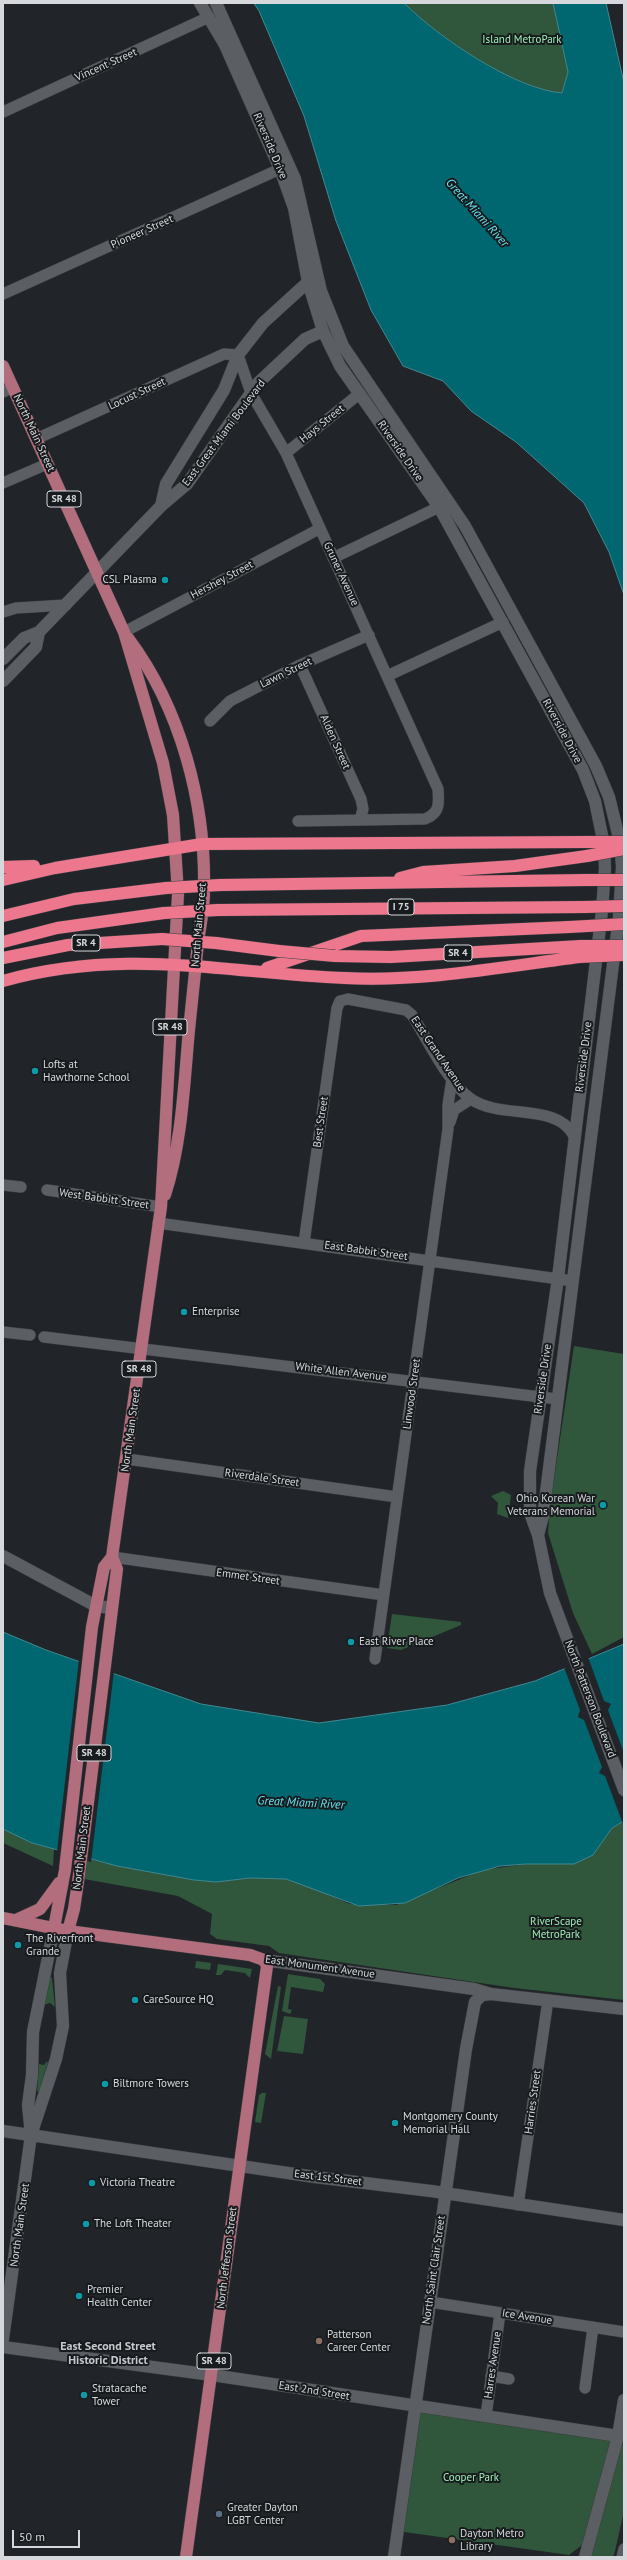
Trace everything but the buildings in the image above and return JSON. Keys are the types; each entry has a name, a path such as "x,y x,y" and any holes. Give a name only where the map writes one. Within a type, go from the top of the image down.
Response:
{"highway":[{"path":"3,880 55,868 175,847 202,844 624,842"},
{"path":"390,882 423,872 515,866 587,856 624,849"},
{"path":"3,867 42,865 55,868"},
{"name":"I 75","path":"3,916 74,899 166,888 220,885 390,882 624,880"},
{"name":"I 75","path":"3,942 57,928 164,913 218,910 624,906"},
{"path":"254,970 274,967 361,936 624,924"},
{"name":"SR 4","path":"3,958 68,945 162,939 216,943 335,956 391,957 580,951 624,946"},
{"path":"3,981 38,971 125,962 174,963 346,978 410,978 580,951 624,955"}],"main road":[{"name":"Riverside Drive","path":"200,3 225,45 280,169 294,208 308,282 323,331 340,366 439,507 583,770 595,801 604,845 605,868 602,911 558,1278 529,1493 530,1513 538,1535 546,1577 556,1608"},
{"name":"Riverside Drive","path":"216,3 295,179 321,291 329,317 343,346 465,526 596,766 616,822 622,866 618,917 543,1516 538,1535"},
{"name":"East Great Miami Boulevard","path":"161,506 166,484 224,390 238,355 263,323 308,282"},
{"name":"East Great Miami Boulevard","path":"39,632 99,573 161,506 175,496 198,471 258,384 300,343 312,334 323,331"},
{"name":"North Main Street","path":"3,366 8,389 48,464 99,573 124,632 163,763 172,816 178,894 161,1207 127,1459 112,1557 104,1567 92,1627 64,1872 33,2032 32,2075 28,2105 31,2135"},
{"path":"3,659 24,638 39,632"},
{"path":"3,681 36,647 39,632"},
{"name":"North Main Street","path":"124,632 142,656 162,694 182,742 196,799 202,844 204,892 181,1111 172,1174 161,1207"},
{"path":"3,1556 96,1606 111,1608"},
{"name":"North Main Street","path":"3,2339 31,2135 60,2041 63,2026 60,1973 68,1930 74,1909 79,1875 117,1569 112,1557"},
{"name":"North Patterson Boulevard","path":"556,1608 624,1790"},
{"name":"SR 48","path":"16,1920 40,1909 50,1898 64,1872"},
{"name":"East Monument Avenue","path":"3,1918 54,1928 245,1954 264,1960 474,1989 491,1994 624,2009"},
{"name":"North Jefferson Street","path":"186,2557 212,2375 238,2166 267,1973 264,1960"},
{"name":"North Saint Clair Street","path":"394,2557 445,2193 475,2002 482,1995 491,1994"},
{"name":"East 1st Street","path":"3,2131 238,2166 445,2193 624,2220"},
{"name":"East 2nd Street","path":"3,2347 212,2375 621,2436"},
{"path":"585,2557 621,2436 624,2400"}],"street":[{"name":"Vincent Street","path":"3,112 209,17"},
{"name":"Pioneer Street","path":"3,294 280,169"},
{"name":"Locust Street","path":"36,439 224,354 238,355"},
{"name":"Gruner Avenue","path":"238,355 251,393 286,453 436,782 439,795 439,806 434,815 425,819 360,820"},
{"name":"Hays Street","path":"286,453 359,394"},
{"path":"3,483 48,464"},
{"path":"333,558 439,507"},
{"name":"Hershey Street","path":"124,632 320,529"},
{"path":"3,612 19,598"},
{"path":"3,612 16,608 66,605"},
{"path":"387,676 503,622"},
{"name":"Lawn Street","path":"210,721 230,701 300,665 369,635"},
{"name":"Alden Street","path":"300,665 361,799 363,809 360,820"},
{"path":"298,821 360,820"},
{"name":"East Grand Avenue","path":"340,1001 348,999 406,1010 412,1015 452,1079 471,1099 500,1110 546,1116 559,1120 570,1128 574,1136"},
{"name":"Best Street","path":"304,1243 336,1008 340,1001"},
{"name":"Linwood Street","path":"375,1659 448,1129 448,1105 452,1079"},
{"name":"Linwood Street","path":"448,1129 454,1110 471,1099"},
{"path":"3,1185 21,1187"},
{"name":"West Babbitt Street","path":"47,1190 161,1207"},
{"name":"East Babbit Street","path":"158,1223 573,1280"},
{"path":"3,1332 30,1336"},
{"name":"White Allen Avenue","path":"44,1337 557,1399"},
{"name":"Riverdale Street","path":"127,1459 398,1497"},
{"name":"Emmet Street","path":"112,1557 384,1595"},
{"name":"Harries Street","path":"518,2204 548,2000"},
{"name":"Ice Avenue","path":"430,2302 624,2332"},
{"name":"Harres Avenue","path":"486,2416 500,2313"},
{"path":"585,2388 593,2327"},
{"path":"491,2376 509,2378"},
{"path":"622,2557 624,2549"}],"green space":[{"name":"Island MetroPark","path":"404,3 553,3 568,72 562,93 522,82 500,72 436,31"},
{"path":"574,1346 624,1354 624,1637 592,1654 573,1613 548,1533 550,1505"},
{"path":"503,1491 511,1495 508,1518 497,1514 498,1503 491,1496"},
{"path":"392,1614 461,1622 461,1625 401,1650 387,1648"},
{"name":"RiverScape MetroPark","path":"624,1821 624,2000 514,1988 279,1953 269,1946 217,1939 210,1934 212,1914 178,1896 84,1879 85,1858 117,1866 195,1880 216,1882 250,1878 286,1879 303,1884 350,1904 396,1905 483,1870 526,1864 574,1864 593,1855 612,1828"},
{"path":"3,1829 32,1843 54,1849 53,1866 3,1843"},
{"path":"196,1961 211,1963 210,1970 195,1968"},
{"path":"218,1964 252,1969 250,1978 245,1973 225,1970 221,1975 216,1975"},
{"path":"288,1974 320,1979 325,1984 323,1992 291,1987 288,2009 292,2010 290,2014 282,2011"},
{"path":"50,1977 52,1978 55,2007 50,2003 43,2005"},
{"path":"278,1986 281,1987 271,2059 265,2054"},
{"path":"284,2016 308,2019 303,2054 277,2051"},
{"path":"48,2062 39,2092 37,2091 39,2064 44,2065"},
{"path":"266,2093 261,2123 255,2122 259,2095"},
{"name":"Cooper Park","path":"415,2406 618,2436 590,2539 569,2555 397,2531"},
{"path":"624,2443 624,2511 615,2551 613,2557 590,2557 620,2447"}],"water":[{"name":"Great Miami River","path":"254,3 404,3 436,31 500,72 522,82 562,93 568,72 553,3 606,3 624,83 624,595 609,552 584,503 516,442 471,411 443,381 403,366 371,310 336,221 304,116 259,11"},
{"name":"Great Miami River","path":"3,1632 46,1650 201,1704 319,1723 447,1705 535,1681 624,1644 624,1821 612,1828 593,1855 574,1864 526,1864 500,1866 458,1878 405,1903 359,1906 286,1879 250,1878 216,1882 194,1880 117,1866 32,1843 3,1829"}],"pier":[{"path":"588,1657 604,1701 611,1704 608,1710 624,1753 623,1824 605,1776 599,1773 602,1767 584,1720 578,1717 580,1710 564,1667"},
{"path":"79,1659 114,1671 91,1862 57,1852"}],"place":[{"name":"CSL Plasma","path":"165,580"},
{"name":"Lofts at Hawthorne School","path":"35,1071"},
{"name":"Enterprise","path":"184,1312"},
{"name":"Ohio Korean War Veterans Memorial","path":"603,1505"},
{"name":"East River Place","path":"351,1642"},
{"name":"The Riverfront Grande","path":"18,1945"},
{"name":"CareSource HQ","path":"135,2000"},
{"name":"Biltmore Towers","path":"105,2084"},
{"name":"Montgomery County Memorial Hall","path":"395,2123"},
{"name":"Victoria Theatre","path":"92,2183"},
{"name":"The Loft Theater","path":"86,2224"},
{"name":"Premier Health Center","path":"79,2296"},
{"name":"Patterson Career Center","path":"319,2341"},
{"name":"Stratacache Tower","path":"84,2395"},
{"name":"Greater Dayton LGBT Center","path":"219,2514"},
{"name":"Dayton Metro Library","path":"452,2540"}],"district":[{"name":"East Second Street Historic District","path":"108,2354"}]}
